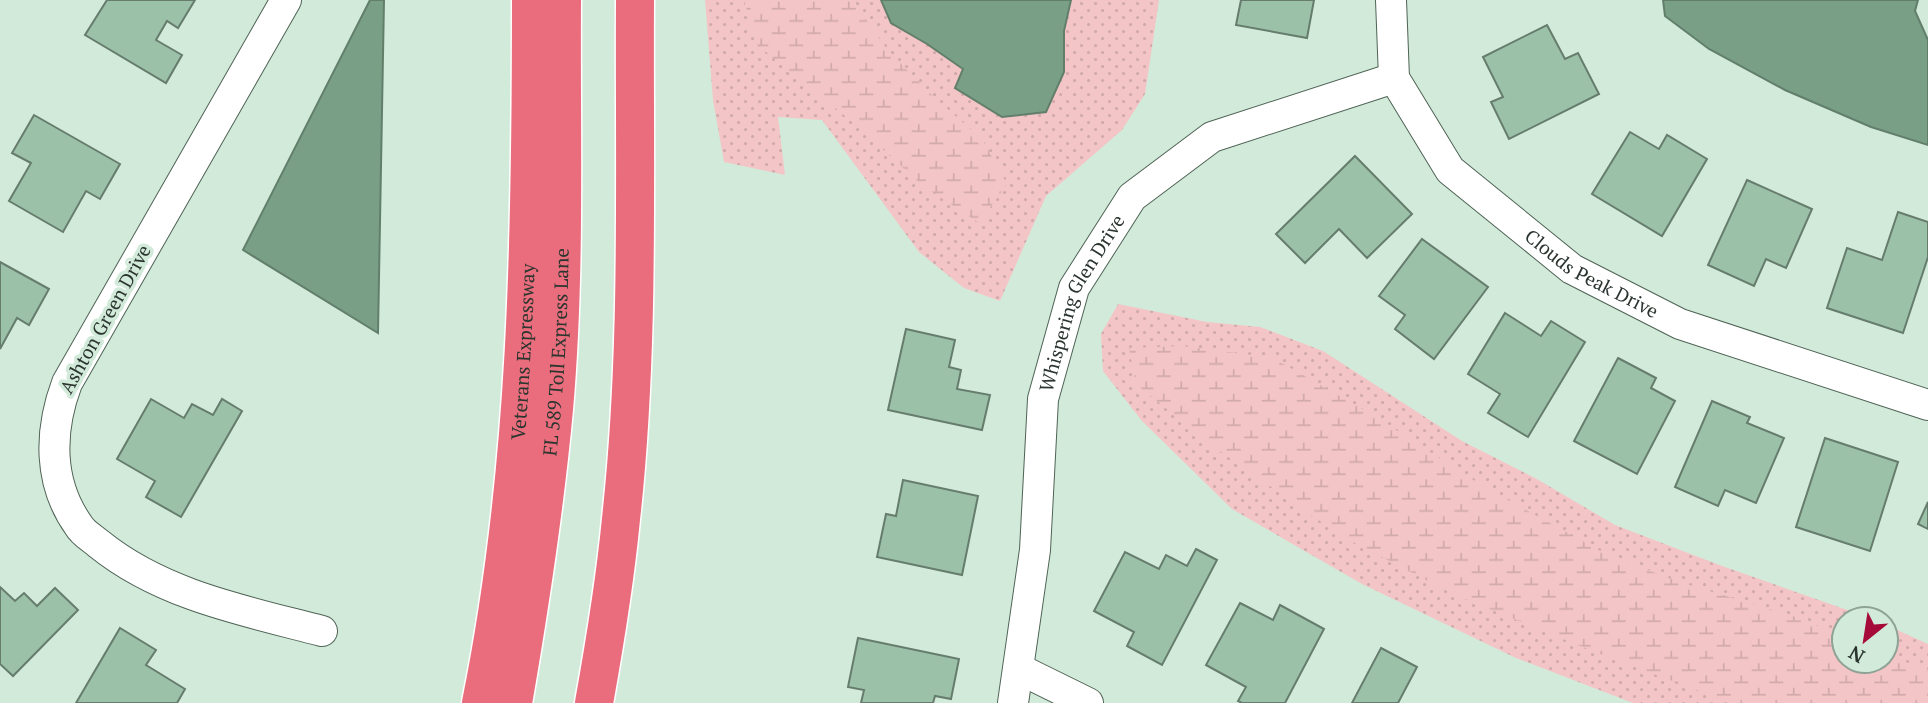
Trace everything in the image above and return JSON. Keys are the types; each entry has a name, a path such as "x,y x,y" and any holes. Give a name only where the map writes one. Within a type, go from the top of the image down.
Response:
{"highway":[{"name":"Veterans Expressway","path":"481,703 494,642 510,523 526,324 531,0"},
{"name":"FL 589 Toll Express Lane","path":"513,703 544,504 555,395 560,307 562,0"},
{"path":"594,703 622,517 630,397 635,258 635,0"}],"street":[{"name":"Ashton Green Drive","path":"286,0 67,383 58,407 54,433 54,463 64,502 80,528 110,553 193,595 322,631"},
{"name":"Clouds Peak Drive","path":"1391,0 1394,78 1450,170 1572,269 1681,324 1928,405"},
{"name":"Whispering Glen Drive","path":"1013,703 1035,550 1043,400 1074,288 1132,197 1212,137 1394,78"},
{"path":"1019,669 1088,703"}],"green space":[{"path":"705,0 1159,0 1145,94 1122,130 1046,196 1000,301 964,288 919,252 822,120 778,117 785,175 724,162 713,100"},
{"path":"744,0 852,0 889,52 936,99 982,139 1007,184 979,223 922,185 855,124 756,44"},
{"path":"1118,304 1207,322 1260,327 1323,351 1462,441 1535,478 1615,525 1833,605 1830,605 1830,675 1900,675 1900,631 1928,644 1928,703 1633,703 1516,658 1362,584 1232,509 1142,421 1103,371 1101,334"},
{"path":"1183,346 1273,358 1373,415 1481,485 1604,553 1679,582 1799,618 1830,631 1830,675 1900,675 1900,660 1928,671 1928,703 1731,703 1595,652 1453,594 1343,537 1214,447 1136,384 1129,348"}],"shaded area":[{"path":"370,0 384,0 378,333 243,250"},
{"path":"881,0 1071,0 1064,31 1064,72 1046,112 1002,117 955,88 963,69 891,23"},
{"path":"1663,0 1918,0 1915,11 1928,40 1928,145 1871,127 1785,90 1709,49 1665,16"}],"building":[{"path":"107,0 195,0 178,28 167,21 156,40 182,55 166,83 85,35"},
{"path":"1241,0 1314,0 1307,38 1236,25"},
{"path":"1547,25 1565,59 1578,53 1599,94 1509,139 1491,102 1503,97 1483,57"},
{"path":"34,115 120,164 100,199 86,191 63,232 9,201 31,163 12,153"},
{"path":"1630,132 1659,149 1667,135 1707,159 1662,236 1592,194"},
{"path":"1355,156 1412,214 1367,258 1339,229 1305,263 1276,234"},
{"path":"1747,180 1812,209 1786,268 1766,259 1754,286 1708,265"},
{"path":"1898,212 1928,222 1928,257 1903,333 1827,308 1847,248 1882,260"},
{"path":"1422,239 1488,287 1434,359 1395,329 1405,315 1379,296"},
{"path":"0,262 49,289 29,325 17,318 0,349"},
{"path":"1505,313 1541,336 1551,321 1585,342 1528,437 1488,413 1500,394 1468,374"},
{"path":"906,329 955,340 949,367 961,370 957,389 990,395 982,430 888,410"},
{"path":"1618,358 1656,378 1651,388 1675,401 1637,474 1574,441"},
{"path":"151,399 184,418 192,404 213,415 222,399 242,411 181,517 146,497 155,481 117,459"},
{"path":"1712,401 1750,417 1747,423 1784,438 1756,503 1725,490 1718,506 1675,487"},
{"path":"1825,438 1898,462 1870,551 1796,527"},
{"path":"903,480 978,496 962,575 877,557 886,514 896,516"},
{"path":"1928,502 1928,529 1918,524"},
{"path":"1196,549 1217,560 1162,665 1127,646 1134,632 1094,611 1125,552 1159,569 1166,555 1187,566"},
{"path":"0,587 15,601 24,593 37,606 55,588 78,610 13,676 0,664"},
{"path":"1240,603 1273,620 1280,605 1324,629 1285,703 1242,703 1238,701 1246,687 1206,665"},
{"path":"120,628 156,650 146,665 185,689 177,703 76,703"},
{"path":"858,638 959,659 951,699 935,696 933,703 861,703 864,690 848,687"},
{"path":"1381,648 1417,667 1398,703 1352,703"}]}
